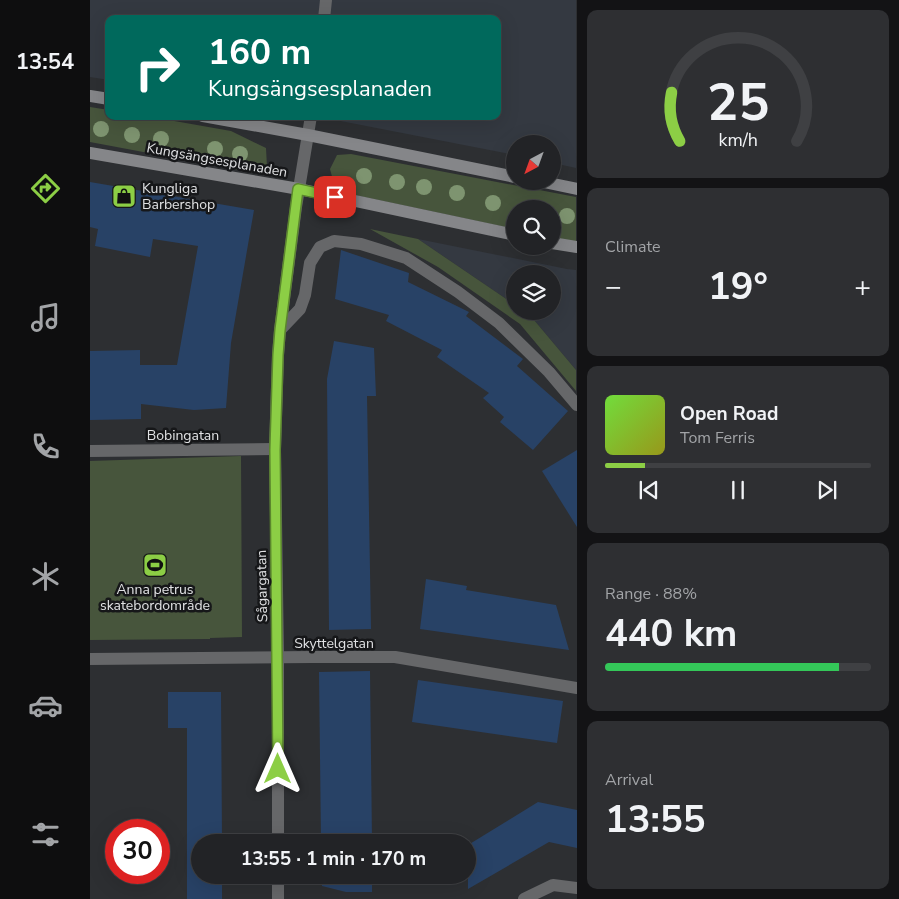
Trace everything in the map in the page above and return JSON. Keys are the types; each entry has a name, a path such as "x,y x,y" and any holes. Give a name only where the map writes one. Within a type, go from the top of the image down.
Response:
{"street":[{"path":"324,15 326,0"},
{"path":"90,96 105,98"},
{"path":"225,120 506,174"},
{"name":"Sågargatan","path":"278,834 275,450 278,355 298,189 310,120"},
{"name":"Kungsängsesplanaden","path":"90,153 298,189 506,233"},
{"path":"561,186 576,189"},
{"path":"280,330 300,310 305,295 310,263 320,247 334,241 360,244 406,258 458,292 499,323 549,372 576,406"},
{"path":"561,244 576,247"},
{"name":"Bobingatan","path":"90,451 275,450"},
{"name":"Skyttelgatan","path":"90,659 395,658 576,688"},
{"path":"278,884 278,899"},
{"path":"524,899 553,885 576,888"}],"shaded area":[{"path":"90,0 576,0 576,168 561,165 561,135 506,135 506,153 336,120 501,120 501,15 105,15 105,79 90,77"},
{"path":"418,239 547,265 506,265 506,299"},
{"path":"561,268 576,270 576,370 534,320 561,320"}],"green space":[{"path":"90,107 105,109 105,120 169,120 231,131 266,148 267,167 255,173 90,142"},
{"path":"351,154 506,184 506,190 539,190 576,197 576,242 561,239 561,200 506,200 506,227 350,194 334,184 330,169 337,155"},
{"path":"370,229 418,239 506,299 506,314 438,267"},
{"path":"514,320 534,320 576,370 576,391 520,324"},
{"path":"241,456 242,637 90,640 90,461"}],"building":[{"path":"90,182 254,210 231,343 226,408 194,410 141,404 141,419 90,420 90,351 140,350 140,365 177,365 198,246 153,239 150,257 95,246 98,229 90,227"},
{"path":"341,250 409,273 408,282 469,312 466,316 523,359 517,366 568,411 533,450 500,422 504,417 483,398 489,393 437,357 442,350 386,321 389,315 335,299"},
{"path":"334,341 374,348 376,396 367,396 371,629 329,630 327,379"},
{"path":"577,450 577,527 542,471"},
{"path":"426,579 467,586 466,590 556,605 569,650 420,629"},
{"path":"370,671 372,834 321,834 319,672"},
{"path":"418,680 563,701 557,743 412,722"},
{"path":"168,692 221,692 222,834 191,834 191,884 222,884 222,899 187,899 187,728 168,728"},
{"path":"538,802 577,810 577,848 549,842 468,889 468,884 476,884 476,840"},
{"path":"322,884 372,884 372,892 346,892 322,886"}],"place":[{"name":"Kungliga Barbershop","path":"124,196"},
{"name":"Anna petrus skatebordområde","path":"155,565"}],"route":[{"path":"278,769 275,450 280,330 298,189 335,197"}]}
